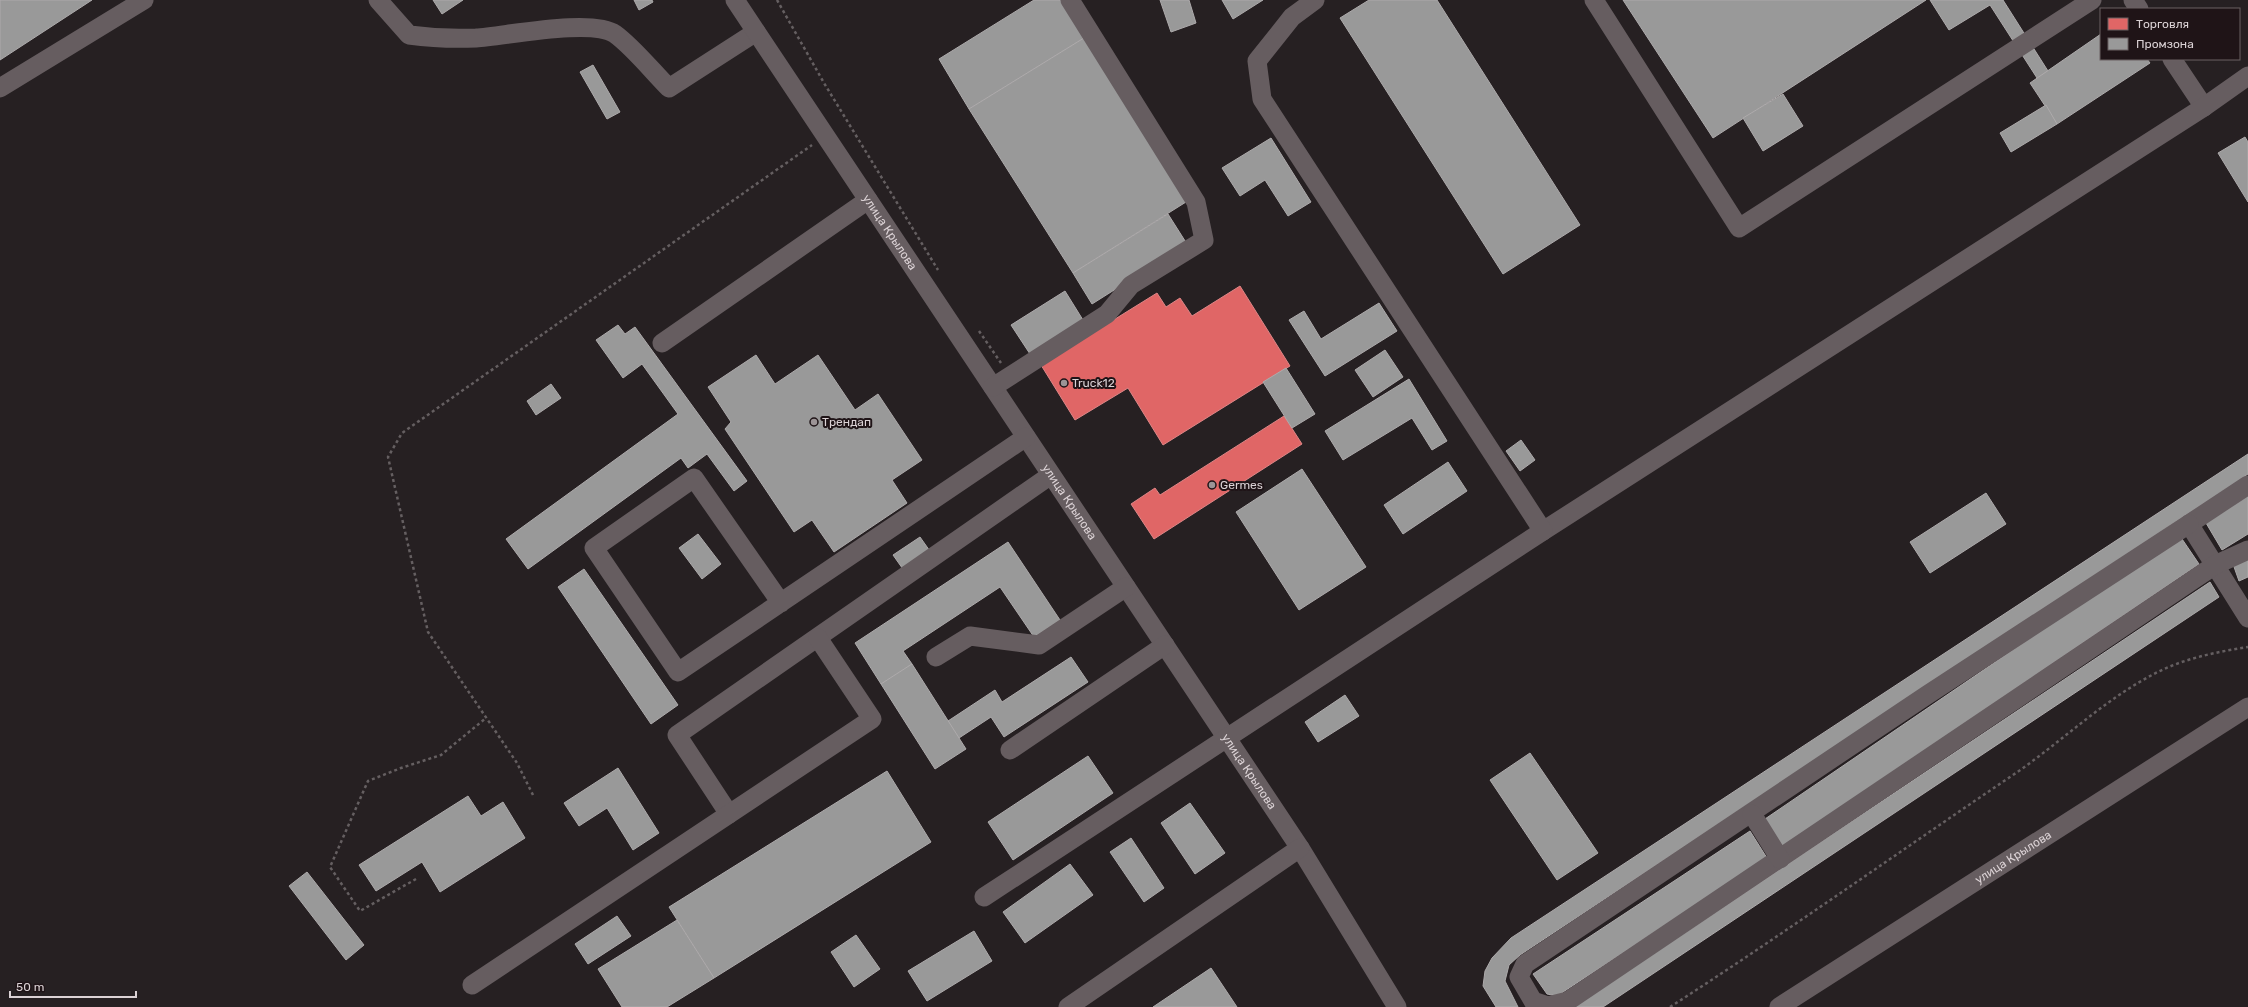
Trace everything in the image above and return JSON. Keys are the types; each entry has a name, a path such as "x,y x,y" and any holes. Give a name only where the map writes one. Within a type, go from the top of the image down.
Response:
{"street":[{"path":"0,88 144,0"},
{"path":"378,0 409,35 437,39 476,38 570,28 596,28 614,33 669,88 756,32"},
{"name":"улица Крылова","path":"735,0 1300,848 1397,1007"},
{"path":"993,388 1107,314 1131,285 1204,240 1196,202 1070,0"},
{"path":"1316,0 1292,17 1257,61 1262,99 1543,531"},
{"path":"1594,0 1739,228 2092,0"},
{"path":"2173,60 2204,107"},
{"path":"984,897 1226,737 1543,531 2204,107 2248,76"},
{"path":"662,343 868,200"},
{"path":"781,603 694,478 594,548 678,672 781,603 1026,438"},
{"path":"729,814 677,736 1051,475"},
{"path":"2248,486 1927,695 1752,814 1525,964 1519,977 1533,1001 1548,1006 1568,1001 2215,565 2248,550"},
{"path":"2189,524 2248,618"},
{"path":"936,657 970,636 1039,645 1126,588"},
{"path":"472,985 872,719 818,638"},
{"path":"1010,750 1165,645"},
{"name":"улица Крылова","path":"1782,1006 2248,707"},
{"path":"1752,814 1780,859"},
{"path":"1068,1007 1300,848"}],"path":[{"path":"777,0 824,83 941,274"},
{"path":"533,795 517,763 428,632 388,457 402,433 825,136"},
{"path":"975,326 1010,376"},
{"path":"1670,1007 1770,943 2041,756 2100,709 2152,675 2175,664 2248,647"},
{"path":"416,879 360,911 330,867 368,781 441,755 486,718"}],"building: Торговля":[{"path":"1240,286 1290,366 1163,445 1128,388 1075,420 1041,365 1157,293 1166,307 1180,298 1192,316"},
{"path":"1284,416 1302,444 1154,539 1131,504 1155,488 1160,495"}],"building: Промзона":[{"path":"0,0 92,0 0,60"},
{"path":"433,0 463,0 442,14"},
{"path":"634,0 652,0 653,2 639,10"},
{"path":"1034,0 1060,0 1084,38 969,109 939,59"},
{"path":"1160,0 1189,0 1196,23 1171,32"},
{"path":"1222,0 1263,0 1233,19"},
{"path":"1369,0 1437,0 1580,225 1503,274 1340,18"},
{"path":"1623,0 1926,0 1713,138"},
{"path":"1930,0 2003,0 2048,71 2037,78 1990,5 1949,30"},
{"path":"2100,35 2100,60 2148,60 2150,63 2057,124 2030,83"},
{"path":"1084,38 1186,202 1073,273 969,109"},
{"path":"593,65 620,112 607,119 580,72"},
{"path":"1783,94 1803,126 1763,151 1743,118"},
{"path":"2046,105 2057,124 2011,152 2000,133"},
{"path":"2245,137 2248,142 2248,202 2218,153"},
{"path":"1271,138 1311,202 1288,216 1265,180 1240,196 1222,168"},
{"path":"1168,214 1187,244 1092,304 1073,273"},
{"path":"1065,291 1083,320 1030,354 1011,325"},
{"path":"1379,303 1397,331 1325,376 1289,320 1304,311 1321,339"},
{"path":"618,325 625,334 635,327 747,481 734,491 707,454 688,468 681,458 528,569 506,539 678,414 642,364 623,378 596,340"},
{"path":"1385,350 1403,377 1373,397 1355,370"},
{"path":"756,355 775,384 818,355 855,410 878,394 922,460 892,480 907,503 834,552 812,520 794,532 725,429 731,422 708,387"},
{"path":"1286,368 1315,414 1292,428 1263,382"},
{"path":"1409,379 1447,441 1432,450 1412,418 1343,460 1325,431"},
{"path":"551,384 561,398 536,415 527,401"},
{"path":"1521,440 1535,460 1520,471 1506,451"},
{"path":"2248,454 2248,474 1520,955 1509,965 1505,981 1518,1007 1496,1007 1483,986 1485,971 1492,958 1511,938"},
{"path":"1448,462 1467,491 1403,534 1384,505"},
{"path":"1302,469 1366,567 1299,610 1236,512"},
{"path":"1986,493 2006,524 1930,573 1910,542"},
{"path":"2248,496 2248,534 2222,550 2206,523"},
{"path":"698,534 721,564 702,579 679,548"},
{"path":"2180,536 2199,564 1783,846 1765,819"},
{"path":"920,537 932,554 905,572 893,555"},
{"path":"1008,542 1060,620 1034,637 1000,587 903,651 912,664 881,684 855,643"},
{"path":"2248,557 2248,577 2239,581 2233,564"},
{"path":"584,569 678,705 651,724 558,587"},
{"path":"2210,582 2219,597 1603,1007 1574,1007"},
{"path":"1071,657 1088,682 1004,737 991,717 959,738 948,721 995,690 1002,702"},
{"path":"912,664 966,749 935,769 881,684"},
{"path":"1345,695 1359,716 1318,742 1305,722"},
{"path":"1530,753 1598,853 1557,880 1490,780"},
{"path":"1088,756 1113,793 1013,860 988,822"},
{"path":"618,768 659,833 633,850 607,808 579,826 564,803"},
{"path":"887,771 931,842 714,978 669,907"},
{"path":"468,796 481,816 503,802 525,838 440,892 422,862 376,891 359,865"},
{"path":"1190,803 1225,853 1195,874 1161,823"},
{"path":"1750,831 1767,858 1557,996 1547,994 1533,974"},
{"path":"1131,838 1164,888 1144,902 1110,852"},
{"path":"1070,864 1093,895 1025,943 1003,912"},
{"path":"307,872 364,945 346,960 289,886"},
{"path":"617,916 631,936 588,964 575,944"},
{"path":"677,920 714,978 667,1007 622,1007 598,969"},
{"path":"974,931 992,961 927,1001 908,971"},
{"path":"856,935 880,969 854,987 831,952"},
{"path":"1211,968 1237,1007 1153,1007"}],"place":[{"name":"Truck12","path":"1064,383"},
{"name":"Трендап","path":"814,422"},
{"name":"Germes","path":"1212,485"}]}
